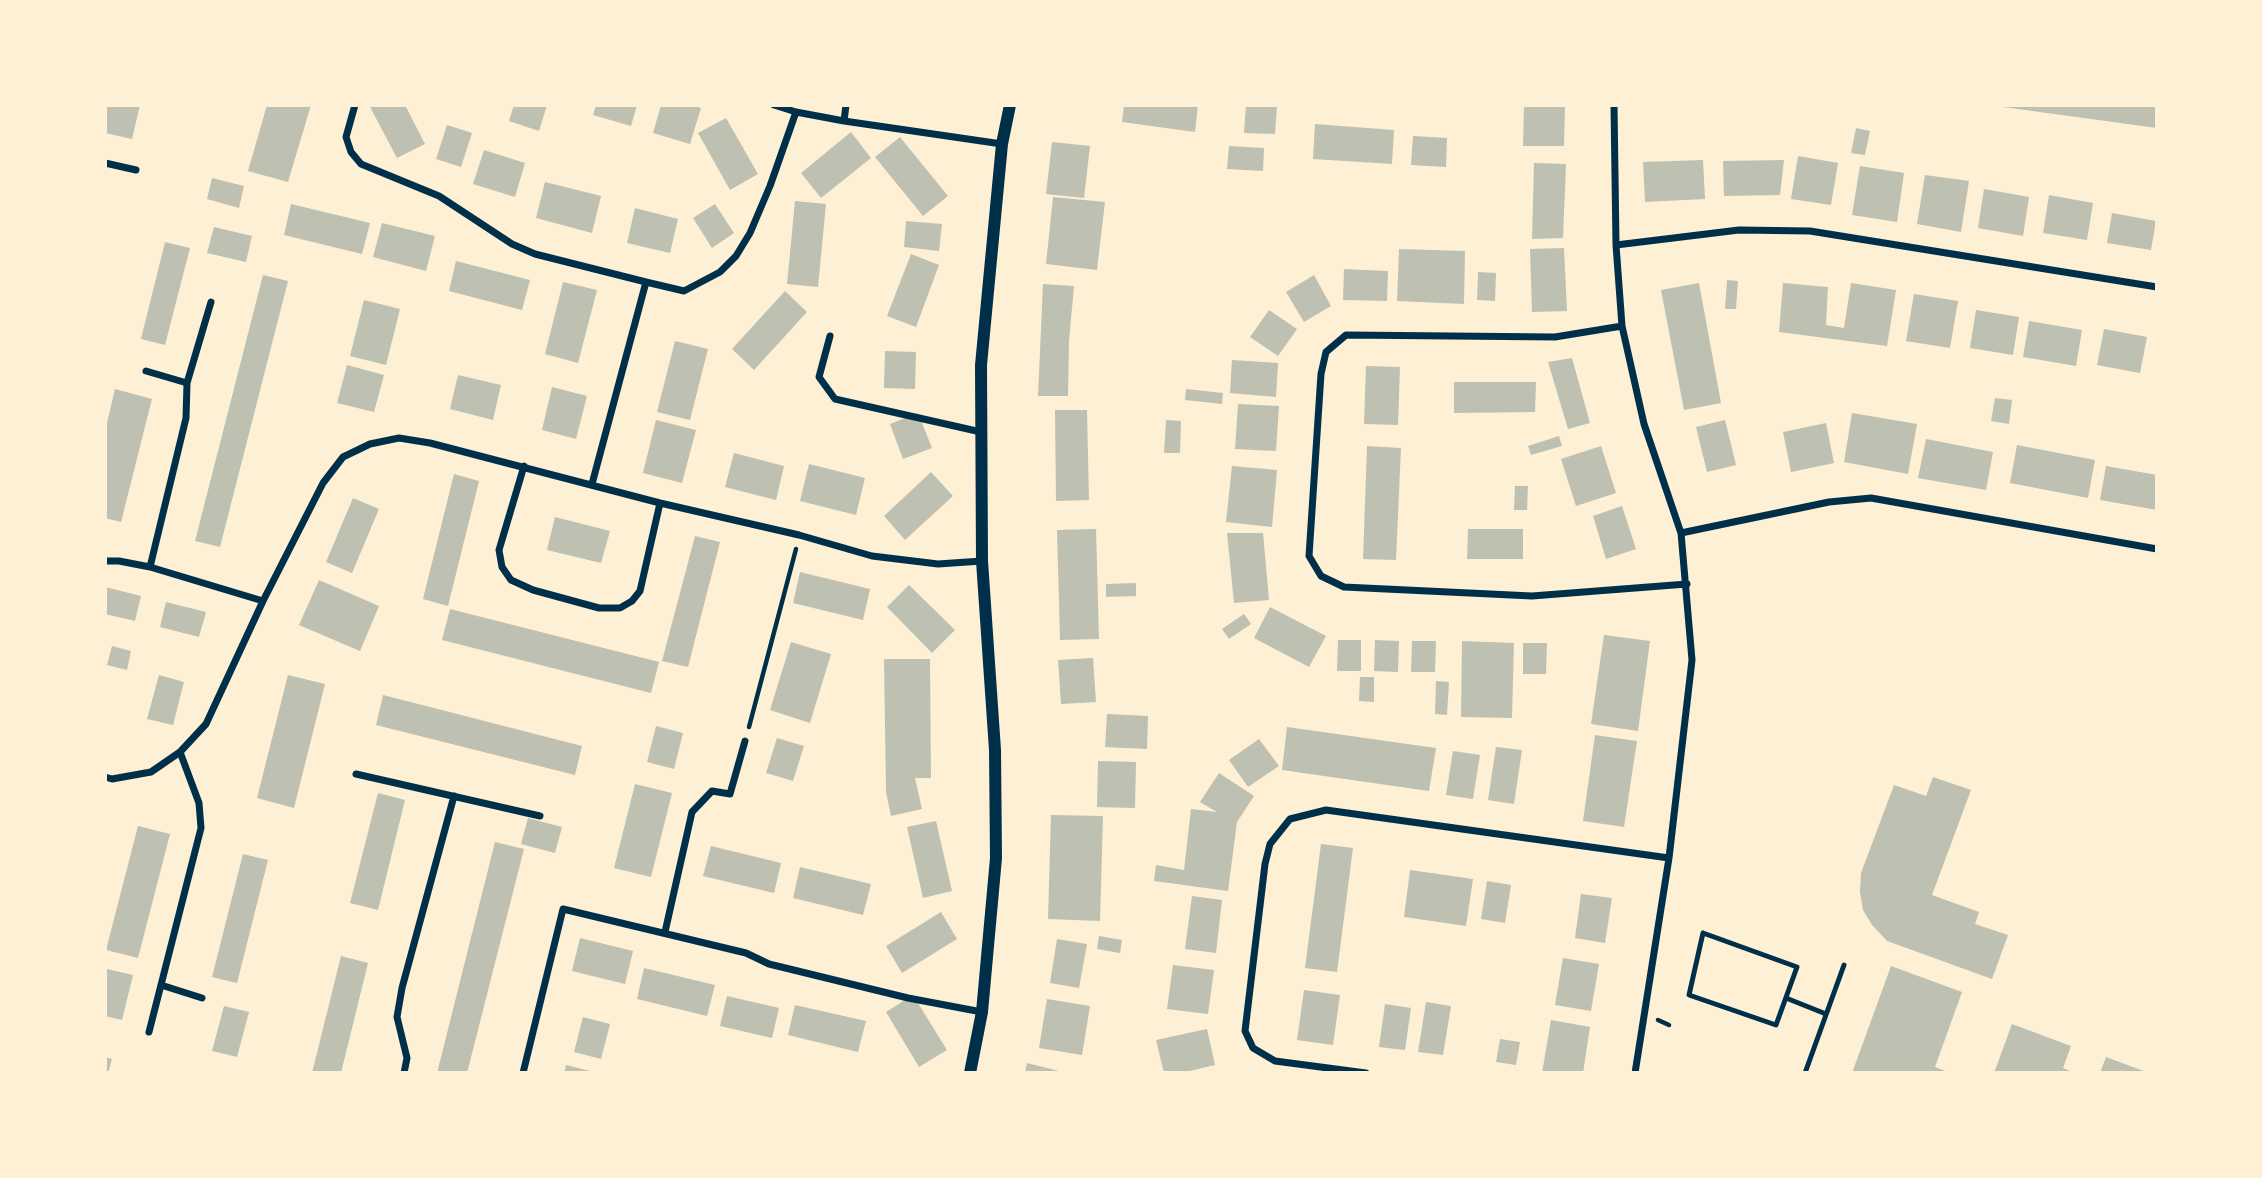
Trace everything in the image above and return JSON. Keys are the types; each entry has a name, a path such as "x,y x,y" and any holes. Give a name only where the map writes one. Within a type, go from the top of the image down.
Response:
{"street":[{"path":"355,105 346,137 351,152 362,164 439,196 512,244 535,254 684,290 720,272 736,256 750,233 770,186 796,113"},
{"path":"774,105 796,113 1002,144"},
{"path":"844,121 846,105"},
{"path":"970,1073 982,1012 996,858 995,750 982,561 981,365 1002,144 1010,105"},
{"path":"1614,105 1616,245 1622,326 1644,424 1681,533 1692,660 1669,858 1635,1073"},
{"path":"105,163 136,170"},
{"path":"1616,245 1739,230 1810,231 2157,287"},
{"path":"592,484 646,282"},
{"path":"150,567 186,418 187,383 211,302"},
{"path":"1622,326 1555,337 1346,335 1326,352 1321,374 1309,556 1321,576 1344,587 1532,596 1687,584"},
{"path":"830,337 819,377 835,400 982,432"},
{"path":"146,372 187,383"},
{"path":"105,778 151,772 180,752 206,724 263,601 323,483 343,457 370,444 399,438 524,466 872,556 938,564 982,561"},
{"path":"524,466 499,550 502,567 511,580 533,590 599,608 620,608 632,601 640,591 660,503"},
{"path":"1681,533 1829,502 1871,498 2157,549"},
{"path":"105,561 150,567 263,601"},
{"path":"664,933 692,812 712,790 730,794 746,741"},
{"path":"149,1032 201,828 199,803 180,752"},
{"path":"356,774 540,816"},
{"path":"404,1073 407,1058 397,1017 454,796"},
{"path":"1366,1073 1275,1061 1253,1048 1245,1031 1265,864 1270,844 1290,818 1326,810 1669,858"},
{"path":"523,1073 563,909 746,953 782,968 908,998 982,1012"},
{"path":"161,985 202,998"}],"lane":[{"path":"1703,933 1797,967 1786,998 1776,1025 1689,995 1703,933"},
{"path":"1805,1073 1844,965"},
{"path":"1786,998 1826,1014"}],"path":[{"path":"746,741 799,535"}],"building":[{"path":"105,105 140,105 132,139 105,133"},
{"path":"267,105 311,105 288,182 248,171"},
{"path":"369,105 405,105 425,144 397,158"},
{"path":"514,105 547,105 539,131 509,121"},
{"path":"596,105 637,105 631,126 593,115"},
{"path":"661,105 691,105 701,108 690,144 653,133"},
{"path":"1124,105 1198,105 1195,132 1122,122"},
{"path":"1246,105 1277,105 1275,134 1244,133"},
{"path":"1524,105 1565,105 1564,146 1523,146"},
{"path":"2157,105 2157,128 2003,107"},
{"path":"726,118 758,174 730,190 698,133"},
{"path":"1315,124 1394,130 1392,164 1313,159"},
{"path":"447,125 472,133 461,167 436,159"},
{"path":"1856,128 1870,131 1865,155 1851,153"},
{"path":"851,132 871,158 821,198 801,173"},
{"path":"1413,136 1447,138 1446,167 1411,165"},
{"path":"900,137 948,196 923,216 875,157"},
{"path":"1052,142 1090,146 1084,198 1046,194"},
{"path":"1229,146 1264,148 1263,171 1227,169"},
{"path":"484,150 525,163 515,197 473,184"},
{"path":"1798,156 1838,163 1831,205 1791,199"},
{"path":"1703,160 1705,199 1645,202 1643,162"},
{"path":"1784,160 1780,195 1724,196 1723,161"},
{"path":"1534,163 1566,164 1563,238 1532,239"},
{"path":"1860,166 1904,173 1897,222 1852,215"},
{"path":"1925,175 1969,181 1961,232 1917,224"},
{"path":"212,178 244,186 239,208 207,199"},
{"path":"545,182 601,196 592,233 536,218"},
{"path":"1984,189 2029,197 2023,236 1978,228"},
{"path":"2049,195 2093,203 2087,240 2043,233"},
{"path":"1053,197 1105,202 1097,270 1046,264"},
{"path":"795,201 826,204 818,287 787,284"},
{"path":"291,204 370,223 362,254 284,235"},
{"path":"715,204 734,233 712,248 693,218"},
{"path":"635,208 678,219 670,253 627,243"},
{"path":"2112,213 2156,221 2151,250 2107,243"},
{"path":"906,221 942,224 939,251 904,247"},
{"path":"382,223 435,236 426,271 373,257"},
{"path":"214,227 252,236 246,262 207,253"},
{"path":"165,242 190,248 165,345 141,339"},
{"path":"1564,248 1567,311 1532,312 1530,249"},
{"path":"1399,249 1465,251 1464,304 1397,301"},
{"path":"911,254 939,265 916,327 887,316"},
{"path":"456,261 530,280 522,310 449,291"},
{"path":"1344,269 1388,271 1387,301 1343,300"},
{"path":"1478,272 1496,273 1495,301 1477,300"},
{"path":"263,275 288,281 220,547 195,541"},
{"path":"1314,275 1331,306 1304,322 1286,292"},
{"path":"1727,280 1738,281 1736,309 1725,309"},
{"path":"563,282 597,290 578,363 545,354"},
{"path":"1699,283 1721,403 1684,410 1661,290"},
{"path":"1783,283 1828,287 1826,325 1844,328 1851,283 1896,290 1887,346 1779,332"},
{"path":"1043,284 1074,286 1068,396 1038,396"},
{"path":"785,291 807,312 754,370 732,349"},
{"path":"1914,294 1958,301 1950,348 1906,341"},
{"path":"364,300 400,309 386,365 350,356"},
{"path":"1269,310 1297,329 1278,356 1250,337"},
{"path":"1976,310 2019,317 2013,355 1970,348"},
{"path":"2029,321 2082,330 2076,366 2023,357"},
{"path":"2104,329 2147,337 2140,373 2097,365"},
{"path":"675,341 708,349 690,420 657,412"},
{"path":"885,351 916,352 915,389 884,388"},
{"path":"1572,358 1590,423 1568,429 1548,362"},
{"path":"1232,360 1278,363 1276,397 1230,393"},
{"path":"347,365 384,375 374,412 337,403"},
{"path":"1366,366 1400,367 1398,425 1364,424"},
{"path":"458,375 501,385 493,420 450,409"},
{"path":"1454,382 1536,382 1535,412 1454,413"},
{"path":"552,387 587,396 576,439 542,430"},
{"path":"115,389 152,399 121,522 105,518 105,431"},
{"path":"1186,389 1223,393 1222,404 1185,400"},
{"path":"1995,398 2012,400 2009,424 1991,421"},
{"path":"1238,404 1279,406 1276,451 1235,449"},
{"path":"1055,410 1087,410 1089,500 1056,501"},
{"path":"918,413 932,448 903,459 890,424"},
{"path":"1852,413 1917,424 1908,474 1844,462"},
{"path":"656,420 696,430 682,483 643,473"},
{"path":"1166,420 1181,421 1180,453 1164,453"},
{"path":"1725,420 1736,465 1707,472 1696,427"},
{"path":"1826,423 1834,463 1791,472 1783,432"},
{"path":"1559,436 1562,446 1531,455 1528,446"},
{"path":"1926,439 1993,452 1986,490 1918,478"},
{"path":"2017,445 2095,460 2088,498 2010,483"},
{"path":"1367,446 1401,448 1396,560 1363,559"},
{"path":"1601,446 1616,493 1576,506 1561,459"},
{"path":"734,453 784,466 776,500 725,487"},
{"path":"809,464 865,478 856,515 800,501"},
{"path":"1232,466 1277,470 1272,527 1226,522"},
{"path":"2106,466 2157,475 2157,510 2100,500"},
{"path":"931,472 953,496 905,540 884,516"},
{"path":"454,474 479,481 448,606 423,599"},
{"path":"1515,486 1528,486 1527,510 1514,510"},
{"path":"353,498 379,509 352,573 326,562"},
{"path":"1622,506 1636,549 1606,559 1593,516"},
{"path":"555,517 610,531 601,563 547,550"},
{"path":"1096,529 1099,639 1060,640 1057,530"},
{"path":"1468,529 1523,529 1523,559 1467,559"},
{"path":"1227,533 1263,533 1269,600 1234,603"},
{"path":"695,536 720,542 688,667 662,661"},
{"path":"800,572 870,589 863,620 793,603"},
{"path":"319,580 379,606 360,651 299,625"},
{"path":"1136,583 1136,596 1106,597 1106,584"},
{"path":"909,585 955,630 932,653 887,607"},
{"path":"105,587 141,596 135,621 105,614"},
{"path":"166,602 206,612 199,637 160,627"},
{"path":"1270,607 1326,636 1309,667 1254,638"},
{"path":"450,609 659,662 651,693 442,640"},
{"path":"1244,614 1251,624 1229,639 1222,629"},
{"path":"1604,635 1650,641 1638,731 1591,724"},
{"path":"1338,640 1361,640 1361,671 1337,671"},
{"path":"1375,640 1399,641 1398,672 1374,671"},
{"path":"1412,641 1436,641 1435,672 1411,672"},
{"path":"1462,641 1514,643 1512,718 1461,717"},
{"path":"791,642 831,654 810,723 770,710"},
{"path":"1523,643 1547,643 1546,674 1523,674"},
{"path":"112,646 131,651 127,670 107,665"},
{"path":"1093,658 1096,702 1061,704 1058,660"},
{"path":"884,659 930,659 931,778 915,778 922,809 891,816 886,792"},
{"path":"159,675 184,682 173,725 147,719"},
{"path":"288,675 325,684 294,808 257,798"},
{"path":"1360,677 1374,677 1374,702 1359,701"},
{"path":"1436,681 1449,682 1447,715 1435,714"},
{"path":"383,695 582,746 575,775 376,725"},
{"path":"1107,714 1148,716 1147,749 1105,747"},
{"path":"656,726 683,733 674,769 647,762"},
{"path":"1287,727 1436,748 1429,791 1282,770"},
{"path":"1595,735 1637,741 1624,827 1583,821"},
{"path":"777,738 804,746 793,781 766,773"},
{"path":"1259,739 1279,766 1248,787 1229,760"},
{"path":"1496,747 1522,750 1514,804 1488,800"},
{"path":"1453,751 1480,755 1473,799 1446,795"},
{"path":"1098,761 1136,762 1135,808 1097,807"},
{"path":"1219,773 1254,796 1237,822 1228,891 1154,881 1156,865 1184,870 1191,809 1217,812 1200,802"},
{"path":"1933,777 1971,790 1932,895 1979,912 1975,924 2008,935 1992,979 1887,941 1863,910 1861,873 1894,785 1926,796"},
{"path":"635,784 672,793 651,877 614,868"},
{"path":"378,793 405,800 378,910 350,903"},
{"path":"1051,815 1103,816 1100,921 1048,919"},
{"path":"528,818 562,827 555,853 521,844"},
{"path":"936,821 952,891 923,898 907,827"},
{"path":"138,826 170,834 138,958 106,950"},
{"path":"495,842 524,849 467,1073 437,1073"},
{"path":"1321,844 1353,848 1337,972 1305,968"},
{"path":"711,846 781,863 774,893 703,876"},
{"path":"243,854 268,860 237,983 212,977"},
{"path":"800,867 871,884 863,915 793,898"},
{"path":"1410,870 1473,879 1466,926 1404,917"},
{"path":"1487,881 1511,885 1505,923 1481,919"},
{"path":"1581,894 1612,898 1605,943 1575,938"},
{"path":"1192,896 1222,900 1216,953 1185,949"},
{"path":"941,912 957,939 902,973 886,946"},
{"path":"1099,936 1122,940 1120,953 1097,949"},
{"path":"580,938 633,951 625,984 572,971"},
{"path":"1057,939 1087,944 1079,988 1050,983"},
{"path":"341,956 368,963 341,1073 312,1073"},
{"path":"1563,958 1599,964 1591,1011 1555,1005"},
{"path":"1173,965 1214,970 1208,1014 1167,1009"},
{"path":"1891,966 1962,992 1935,1067 1951,1073 1852,1073"},
{"path":"644,968 715,985 707,1016 637,999"},
{"path":"107,969 133,975 122,1020 105,1016"},
{"path":"1304,990 1340,995 1333,1045 1297,1040"},
{"path":"913,995 947,1050 919,1067 886,1012"},
{"path":"727,996 779,1008 772,1038 720,1026"},
{"path":"1047,999 1090,1006 1082,1055 1039,1048"},
{"path":"1426,1002 1451,1006 1443,1055 1418,1052"},
{"path":"1385,1004 1411,1008 1405,1050 1379,1047"},
{"path":"795,1005 866,1021 858,1052 788,1035"},
{"path":"224,1006 249,1012 237,1057 212,1051"},
{"path":"583,1017 610,1024 601,1059 574,1052"},
{"path":"1551,1020 1590,1027 1583,1073 1542,1073"},
{"path":"2012,1024 2071,1046 2063,1068 2075,1073 1994,1073"},
{"path":"1207,1029 1215,1065 1181,1073 1164,1073 1156,1040"},
{"path":"1500,1039 1520,1042 1516,1065 1496,1062"},
{"path":"105,1057 112,1059 108,1073 105,1073"},
{"path":"2106,1057 2149,1073 2100,1073"},
{"path":"1027,1063 1063,1072 1063,1073 1025,1073"},
{"path":"566,1065 594,1072 594,1073 564,1073"}]}
